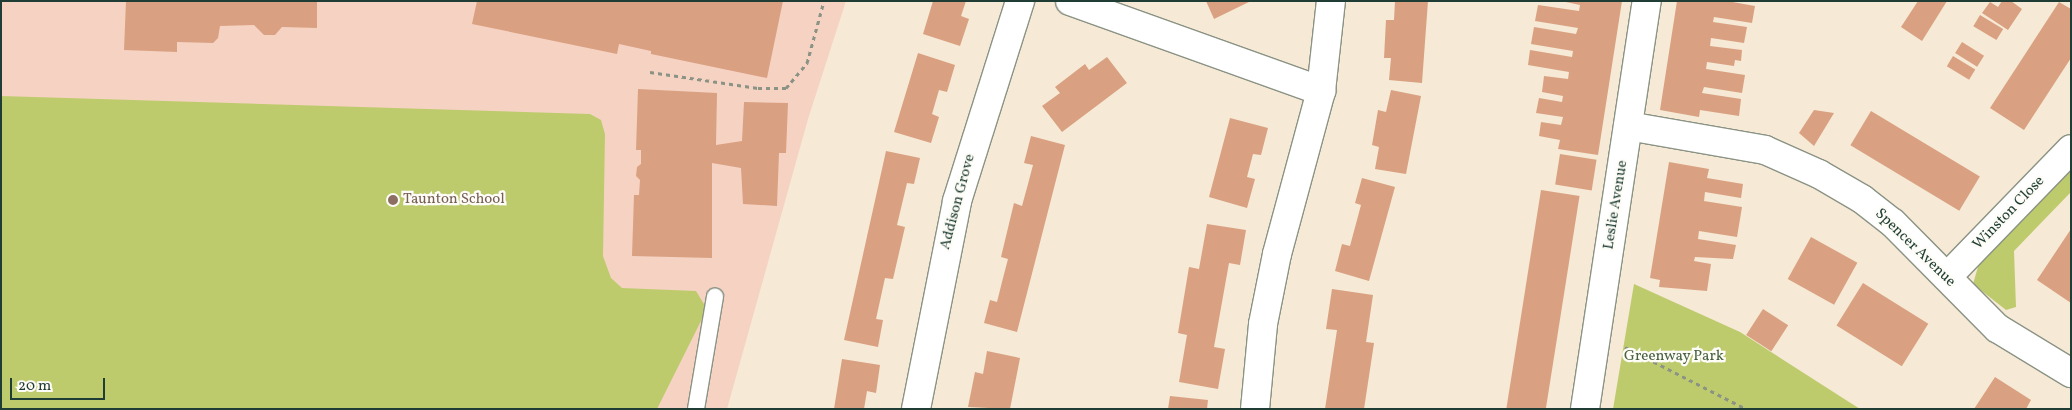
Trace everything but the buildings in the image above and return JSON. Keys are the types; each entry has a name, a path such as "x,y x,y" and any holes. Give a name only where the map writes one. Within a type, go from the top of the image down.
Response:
{"street":[{"name":"Addison Grove","path":"916,409 957,201 1020,1"},
{"path":"1070,1 1320,91"},
{"path":"1255,409 1263,324 1277,254 1320,91 1331,1"},
{"name":"Leslie Avenue","path":"1585,409 1647,1"},
{"name":"Spencer Avenue","path":"1628,126 1765,150 1862,199 1892,223 1997,328 2071,373"},
{"name":"Winston Close","path":"1947,277 2071,149"}],"lane":[{"path":"696,409 715,297"}],"path":[{"path":"650,72 758,88 786,88 807,62 824,1"},
{"path":"1596,338 1629,349 1746,409"}],"shaded area":[{"name":"Taunton School","path":"1,1 846,1 808,119 727,409 1,409"}],"green space":[{"name":"Taunton School","path":"1,96 590,114 601,120 605,134 603,256 611,278 622,288 696,291 707,309 657,409 1,409"},
{"path":"2071,169 2071,192 2014,251 2016,307 2006,310 1973,284 1980,260"},
{"name":"Greenway Park","path":"1634,284 1740,332 1860,409 1613,409"}],"place":[{"name":"Taunton School","path":"393,200"}]}
